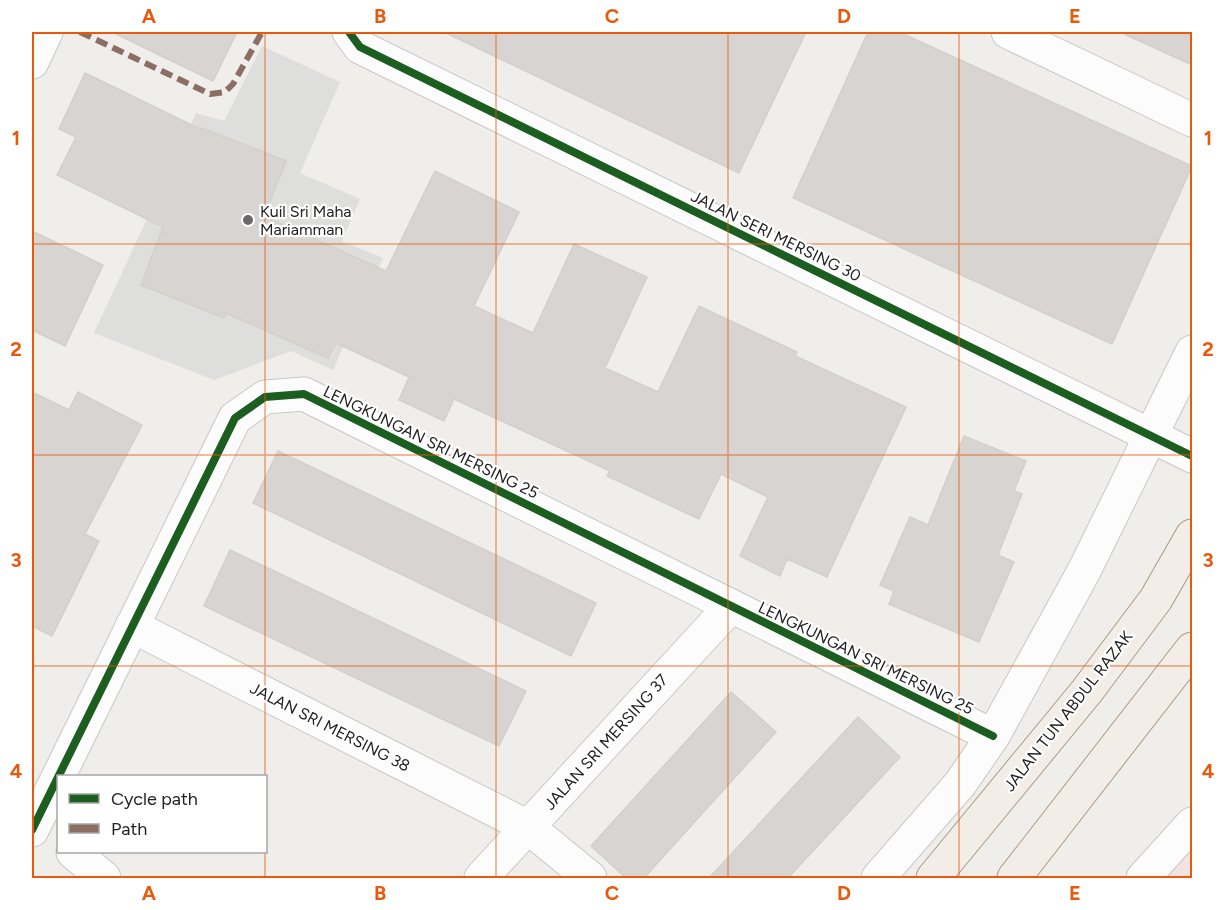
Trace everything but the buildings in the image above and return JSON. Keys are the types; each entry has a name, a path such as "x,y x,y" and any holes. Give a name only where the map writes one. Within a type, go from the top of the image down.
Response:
{"main road":[{"name":"JALAN TUN ABDUL RAZAK","path":"933,879 1087,691 1156,599 1192,536"},
{"path":"1014,879 1192,649"}],"street":[{"path":"32,62 45,32"},
{"path":"1008,32 1192,120"},
{"name":"JALAN SERI MERSING 30","path":"350,34 360,47 1192,456"},
{"path":"878,879 960,784 993,736 1084,571 1192,352"},
{"name":"LENGKUNGAN SRI MERSING 25","path":"66,775 132,626 235,418 266,397 303,394 993,736"},
{"name":"JALAN SRI MERSING 37","path":"481,879 731,606"},
{"name":"JALAN SRI MERSING 38","path":"132,626 528,827 590,879"},
{"name":"LENGKUNGAN SRI MERSING 25","path":"42,829 57,795"},
{"path":"1143,879 1192,824"},
{"path":"74,853 104,879"}],"shaded area":[{"name":"Kuil Sri Maha Mariamman","path":"262,46 340,82 300,173 360,199 342,241 383,258 333,370 291,351 214,380 94,333 196,113 224,121"},
{"path":"1192,847 1192,878 1165,878"}],"marked path":[{"path":"80,32 210,94 225,92 233,84 262,32"}],"cycle path":[{"path":"349,32 360,47 1192,456"},
{"path":"59,775 235,418 265,397 304,394 993,736"},
{"path":"32,830 57,779"}],"place":[{"name":"Kuil Sri Maha Mariamman","path":"248,220"}]}
